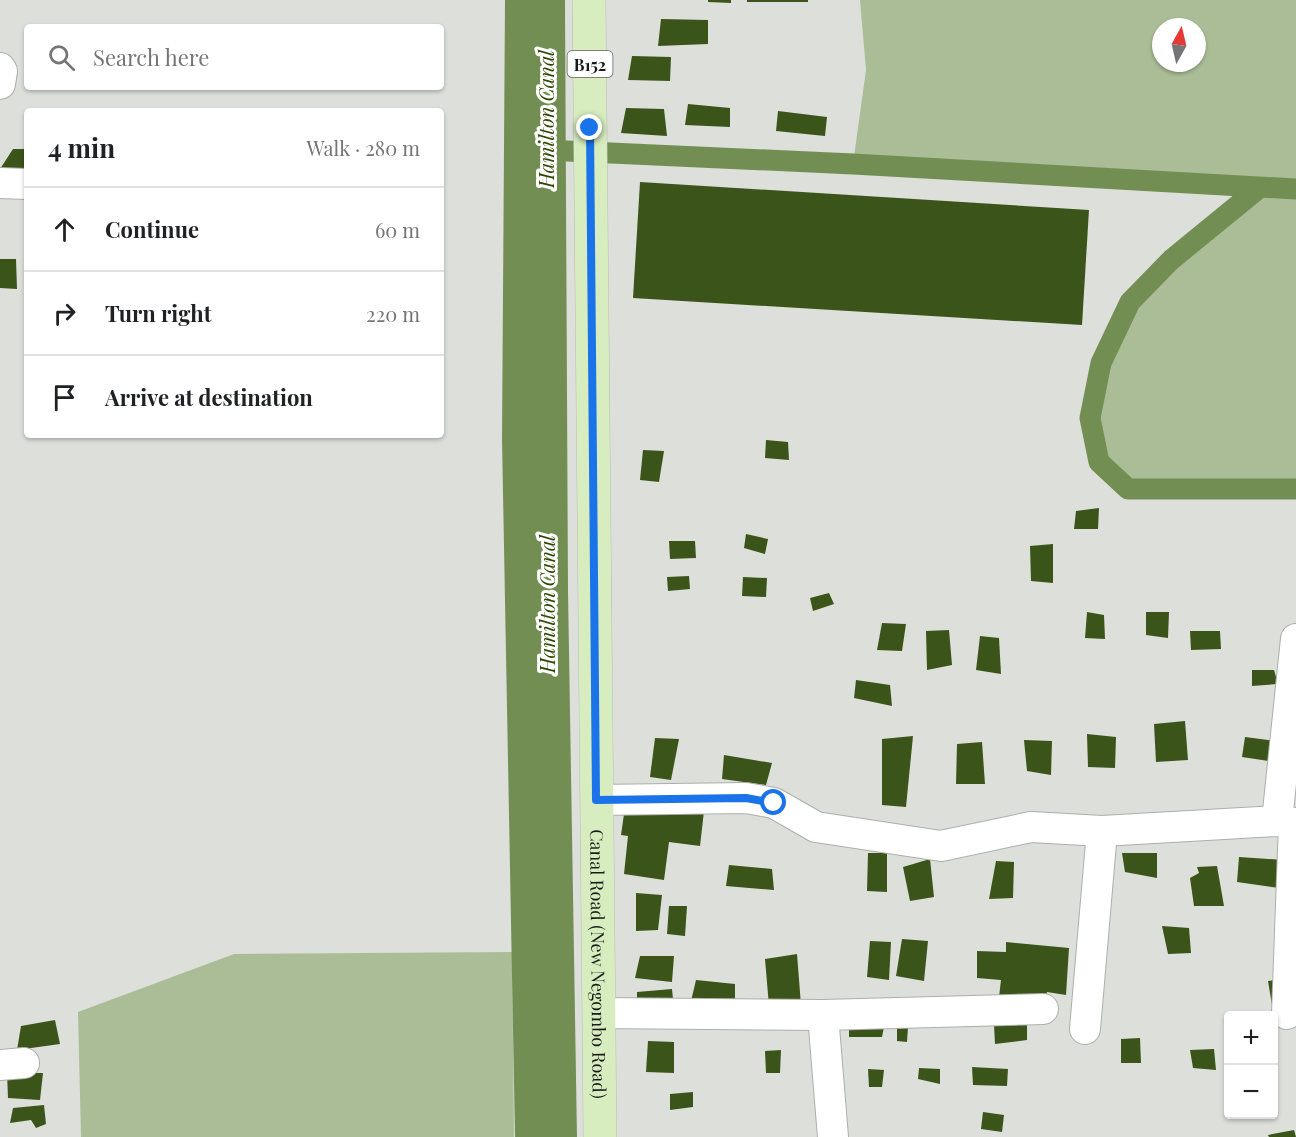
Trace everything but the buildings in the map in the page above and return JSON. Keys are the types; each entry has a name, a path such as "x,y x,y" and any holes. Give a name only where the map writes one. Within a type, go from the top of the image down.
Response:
{"main road":[{"name":"Canal Road (New Negombo Road)","path":"589,0 600,1137"}],"street":[{"path":"0,68 0,84"},
{"path":"0,183 24,184"},
{"path":"1287,1014 1289,823 1296,639"},
{"path":"596,800 746,798 774,803 816,826 941,846 1031,827 1102,831 1289,823"},
{"path":"1085,1029 1102,831"},
{"path":"598,1013 823,1016 1042,1009"},
{"path":"823,1016 833,1137"}],"shaded area":[{"path":"860,0 1296,0 1296,489 1128,489 1099,462 1090,418 1101,363 1130,302 1171,260 1258,188 853,164 866,70"},
{"path":"512,952 514,1137 81,1137 78,1012 234,954"}],"water":[{"name":"Hamilton Canal","path":"505,0 565,0 568,591 577,1137 515,1137 502,439"}],"waterway":[{"name":"Hamilton Canal","path":"545,150 853,164 1296,189"},
{"path":"1259,188 1171,260 1130,302 1101,363 1090,418 1099,462 1128,489 1296,489"}],"route":[{"path":"590,128 596,800 746,798 774,803"}]}
